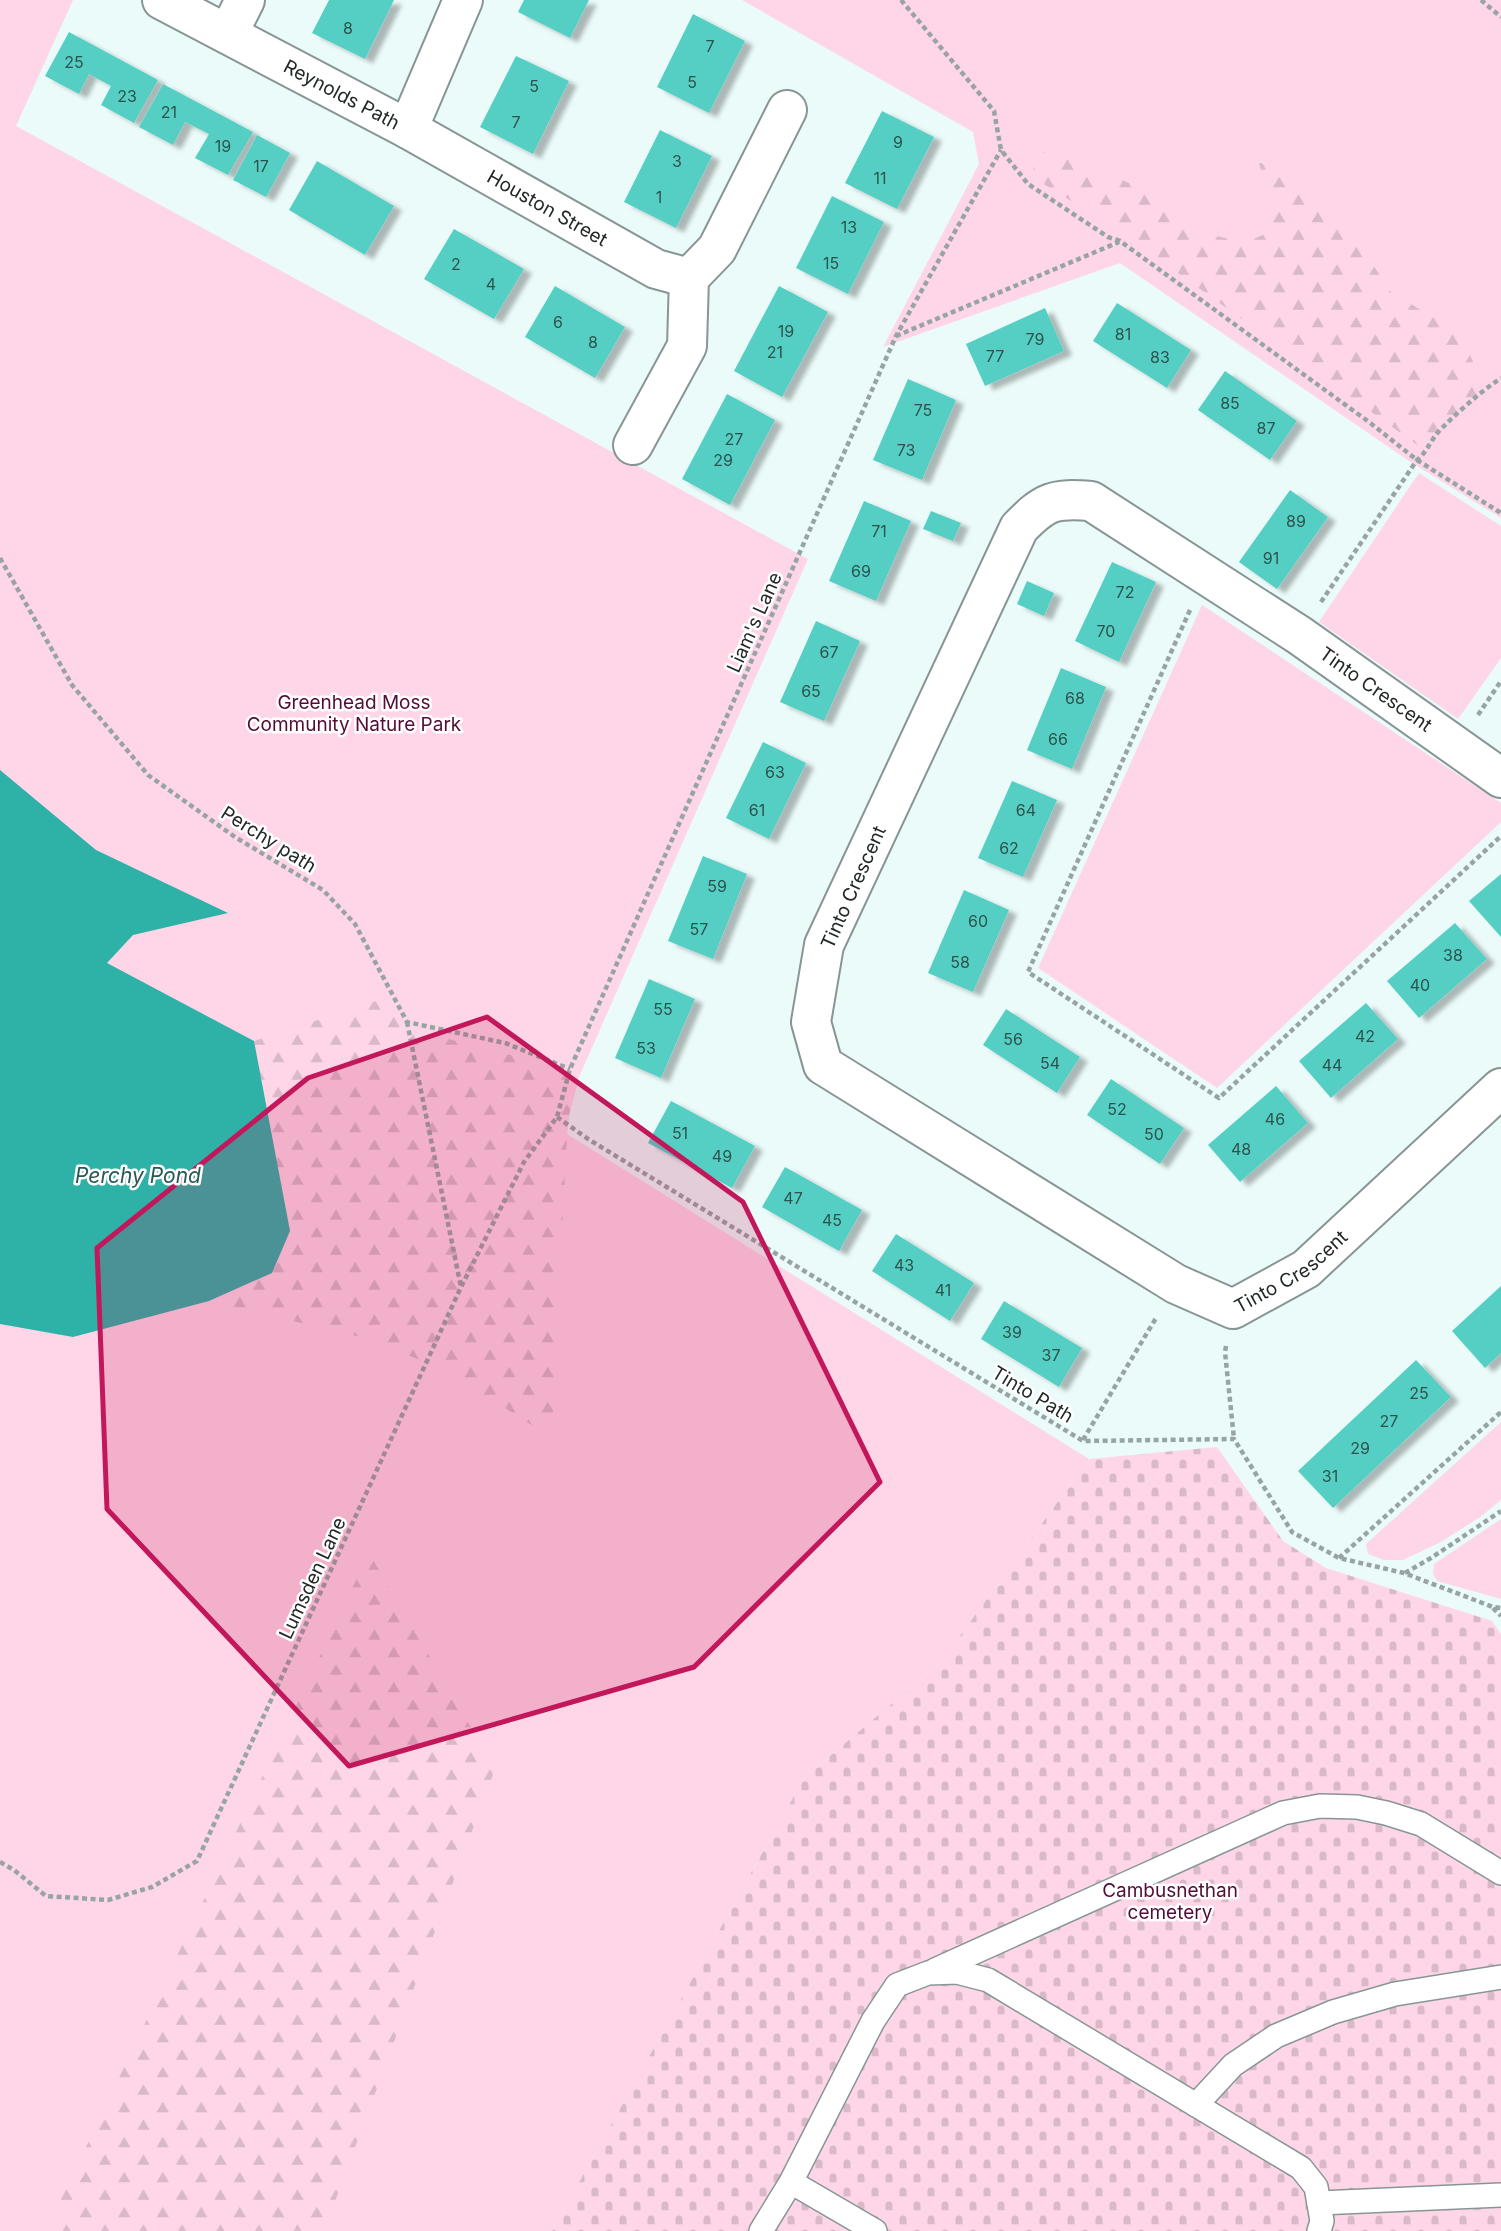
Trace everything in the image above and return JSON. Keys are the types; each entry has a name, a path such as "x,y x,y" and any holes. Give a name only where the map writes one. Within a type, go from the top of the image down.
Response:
{"street":[{"name":"Reynolds Path","path":"162,0 408,128 463,0"},
{"path":"228,34 244,0"},
{"path":"633,445 687,346 689,278 717,249 787,110"},
{"name":"Houston Street","path":"408,128 656,269 689,278"},
{"name":"Tinto Crescent","path":"1501,778 1299,635 1091,501 1064,498 1039,508 1019,528 824,945 811,1022 823,1065 1176,1284 1233,1309 1306,1269 1501,1088"}],"lane":[{"path":"761,2231 791,2182 873,2021 897,1985 1283,1813 1320,1806 1357,1807 1421,1824 1501,1873"},
{"path":"928,1973 957,1972 988,1980 1301,2168 1316,2187 1322,2221 1319,2231"},
{"path":"1196,2105 1233,2064 1276,2036 1333,2012 1395,1994 1501,1978"},
{"path":"791,2182 875,2231"},
{"path":"1319,2203 1501,2195"}],"path":[{"path":"901,0 994,111 1001,150 1028,184 1108,237 1120,242 1369,422 1417,460 1501,513"},
{"path":"1481,0 1501,17"},
{"name":"Liam's Lane","path":"557,1116 570,1069 896,336 1001,150"},
{"path":"896,336 1120,242"},
{"path":"1299,635 1417,460 1427,452 1438,432 1501,378"},
{"name":"Perchy path","path":"0,558 72,685 148,775 235,837 323,890 355,925 407,1022 461,1287"},
{"path":"1206,575 1028,972 1219,1098 1501,836"},
{"path":"407,1022 505,1043 570,1069"},
{"name":"Lumsden Lane","path":"0,1862 46,1896 108,1900 152,1887 197,1861 461,1287 524,1162 557,1116"},
{"name":"Tinto Path","path":"557,1116 588,1139 1083,1441 1234,1439"},
{"path":"1083,1441 1176,1284"},
{"path":"1233,1309 1225,1352 1234,1439 1292,1532 1339,1558 1404,1573 1501,1608"},
{"path":"1339,1558 1501,1412"},
{"path":"1404,1573 1441,1552 1501,1511"},
{"path":"1493,1607 1501,1616"}],"highlighted area":[{"path":"487,1017 743,1202 880,1482 694,1667 349,1766 107,1509 97,1248 308,1078"}],"green space":[{"name":"Greenhead Moss Community Nature Park","path":"0,0 73,0 16,126 808,559 579,1077 567,1134 1089,1459 941,1662 804,1778 552,2231 0,2231"},
{"path":"742,0 1501,0 1501,518 1409,461 1120,263 883,347 979,164 973,132"},
{"path":"1033,149 1084,163 1147,191 1197,231 1245,243 1269,232 1267,192 1259,163 1276,165 1337,211 1391,292 1462,335 1484,389 1438,432 1427,452 1118,230 1034,178"},
{"path":"1419,473 1501,526 1501,658 1458,719 1319,622"},
{"path":"1202,605 1501,803 1501,822 1217,1088 1038,968"},
{"path":"382,999 425,1033 510,1055 579,1077 567,1134 552,1438 445,1370 365,1338 209,1301 272,1273 290,1232 254,1041"},
{"path":"1501,1422 1501,1500 1479,1518 1439,1543 1403,1560 1384,1560 1368,1554 1366,1544"},
{"name":"Cambusnethan cemetery","path":"1217,1447 1283,1541 1326,1568 1492,1621 1501,1634 1501,2231 552,2231 804,1778 941,1662 1089,1459"},
{"path":"1501,1519 1501,1599 1437,1581 1433,1574 1434,1564"},
{"path":"369,1553 495,1769 324,2231 46,2231"}],"water":[{"name":"Perchy Pond","path":"0,770 96,850 228,913 133,935 107,963 254,1041 290,1231 272,1273 209,1301 73,1337 0,1324"}],"building":[{"path":"329,0 394,0 365,59 312,33"},
{"path":"524,0 589,0 570,38 518,12"},
{"path":"693,14 745,41 709,113 657,87"},
{"path":"69,32 158,80 134,123 101,105 111,86 89,74 79,94 45,76"},
{"path":"516,56 569,81 533,154 480,127"},
{"path":"163,84 253,132 228,175 195,158 209,134 185,122 173,145 139,127"},
{"path":"882,111 934,137 897,209 845,183"},
{"path":"660,130 712,156 676,228 624,202"},
{"path":"257,135 290,153 266,197 233,180"},
{"path":"317,161 394,206 365,255 289,210"},
{"path":"832,196 884,222 848,294 796,268"},
{"path":"454,229 524,269 494,319 424,279"},
{"path":"555,286 625,327 595,378 525,337"},
{"path":"779,286 828,312 782,397 734,371"},
{"path":"1117,303 1191,350 1167,388 1093,341"},
{"path":"1045,308 1064,351 985,386 966,344"},
{"path":"1225,371 1297,421 1270,460 1198,410"},
{"path":"908,379 956,400 922,480 873,460"},
{"path":"727,394 775,420 730,505 682,479"},
{"path":"1290,490 1328,517 1277,589 1239,562"},
{"path":"864,501 911,521 876,601 829,581"},
{"path":"931,511 961,523 953,541 923,529"},
{"path":"1112,562 1156,582 1119,662 1075,641"},
{"path":"1027,581 1054,593 1044,616 1017,604"},
{"path":"816,621 860,641 824,721 780,702"},
{"path":"1061,668 1106,687 1072,769 1027,750"},
{"path":"763,742 806,763 769,839 726,818"},
{"path":"1012,781 1057,800 1023,877 978,858"},
{"path":"703,856 747,874 713,959 668,941"},
{"path":"1501,874 1501,937 1469,901"},
{"path":"964,890 1009,910 973,992 928,973"},
{"path":"1455,923 1487,959 1419,1018 1387,981"},
{"path":"649,979 695,999 661,1078 615,1058"},
{"path":"1366,1003 1398,1039 1331,1098 1299,1061"},
{"path":"1006,1009 1080,1057 1057,1093 983,1045"},
{"path":"1111,1079 1184,1128 1160,1164 1087,1115"},
{"path":"1276,1086 1308,1123 1240,1182 1208,1145"},
{"path":"671,1101 755,1146 732,1188 648,1143"},
{"path":"785,1167 862,1210 839,1251 762,1207"},
{"path":"896,1234 974,1283 950,1321 872,1271"},
{"path":"1501,1286 1501,1353 1485,1368 1452,1331"},
{"path":"1004,1301 1082,1348 1059,1387 981,1339"},
{"path":"1416,1360 1451,1397 1333,1508 1298,1471"}]}
